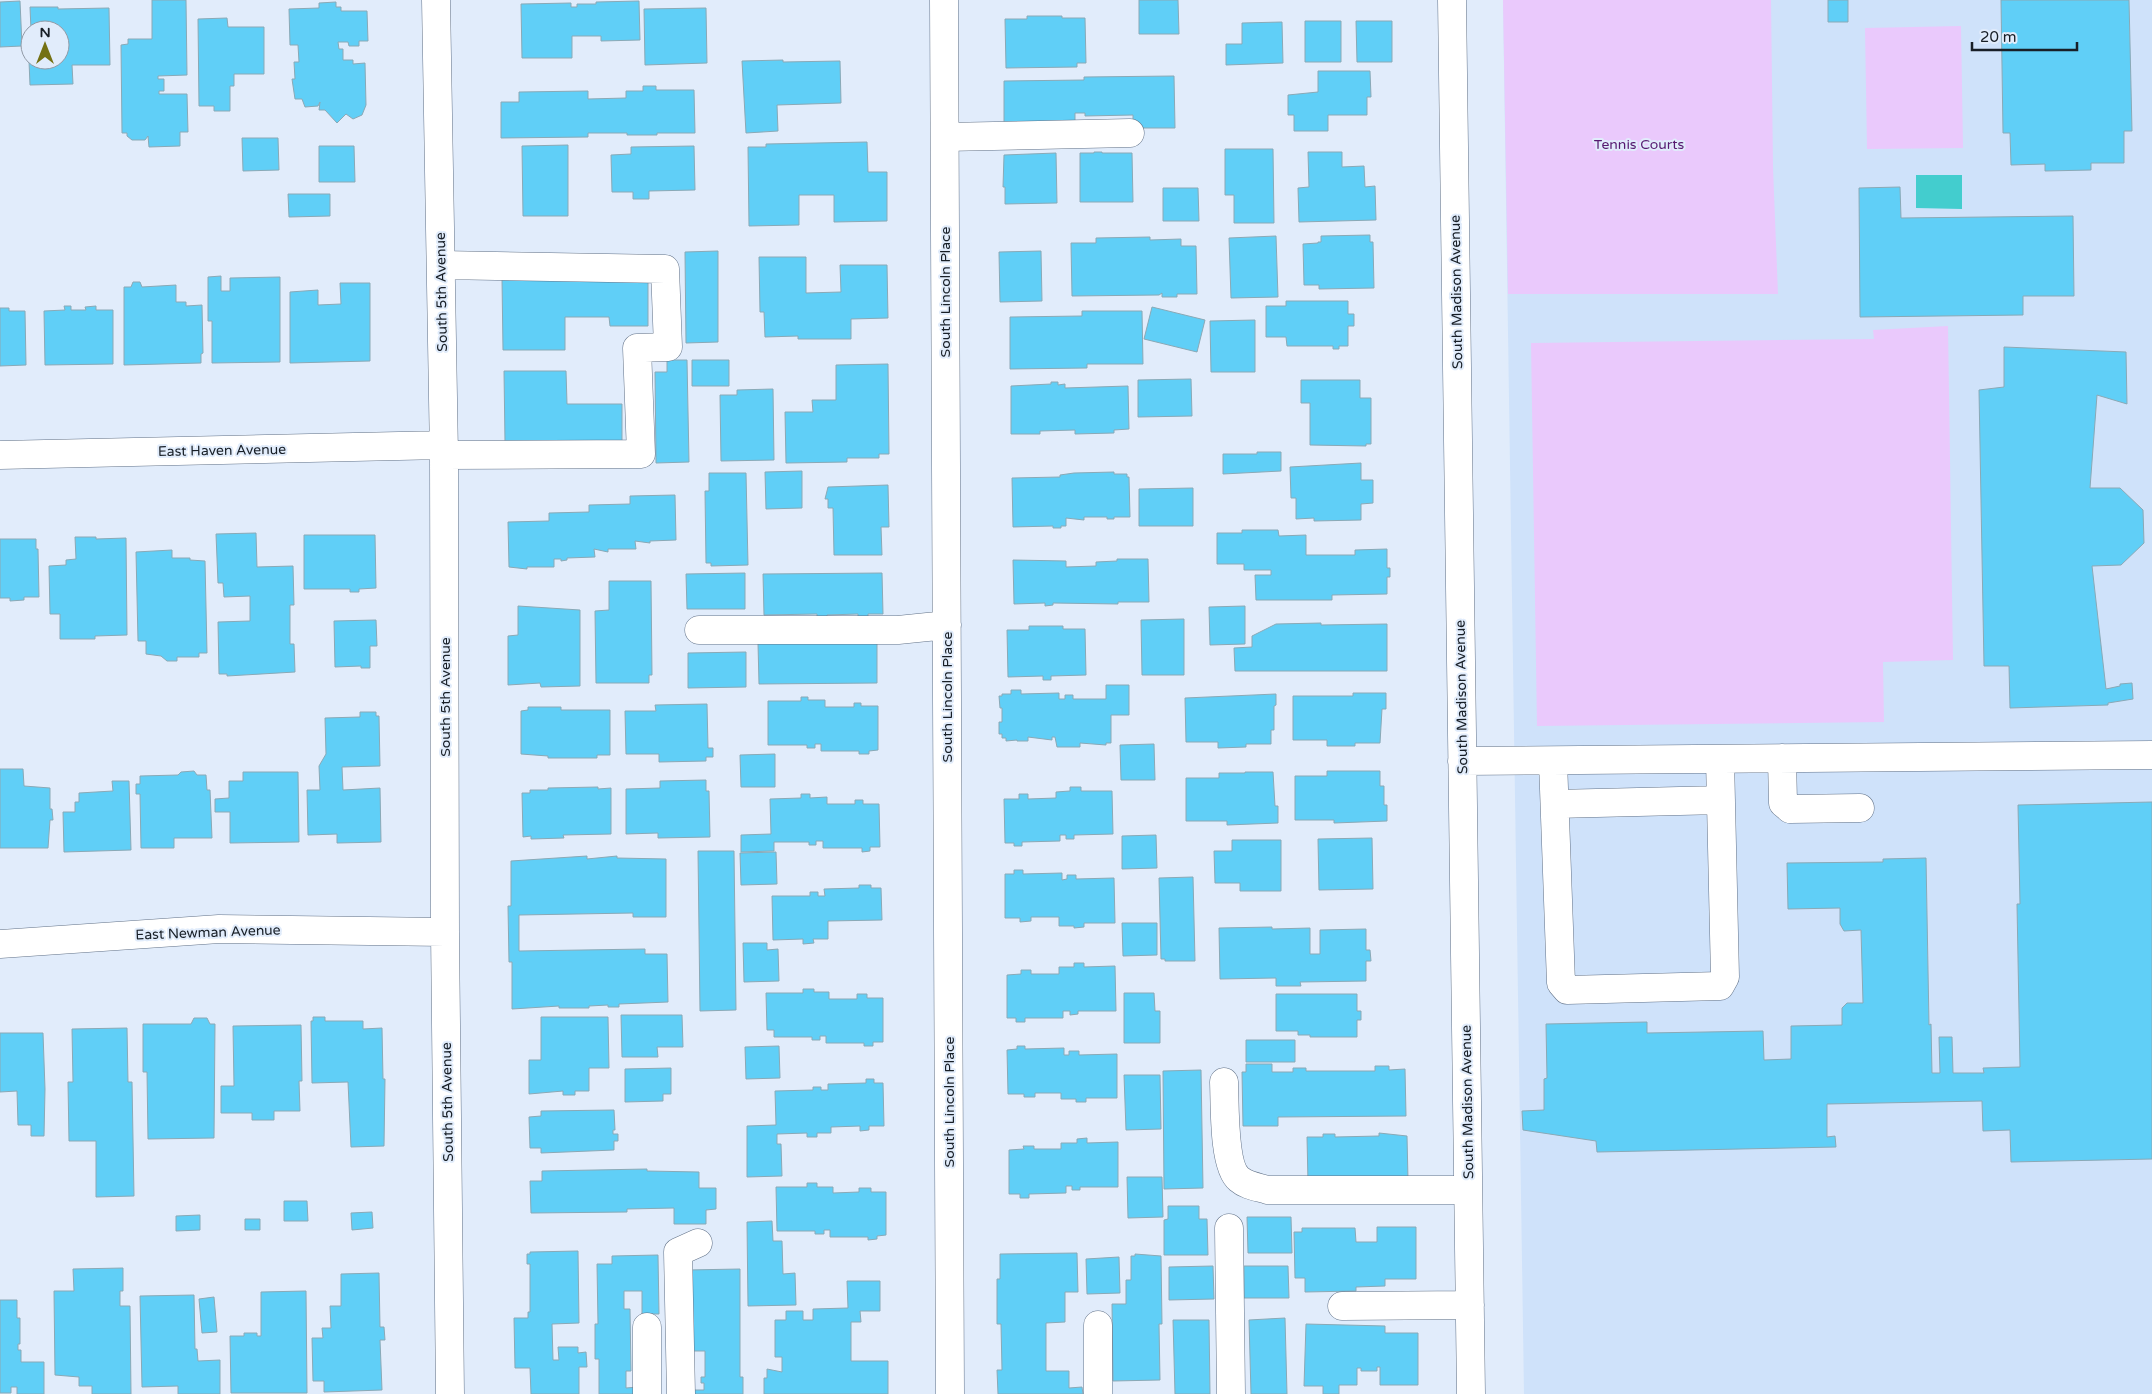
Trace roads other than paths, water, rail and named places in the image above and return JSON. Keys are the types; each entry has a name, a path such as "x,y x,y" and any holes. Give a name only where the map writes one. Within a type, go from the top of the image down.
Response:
{"street":[{"name":"South 5th Avenue","path":"436,0 444,450 445,932 450,1394"},
{"name":"South Lincoln Place","path":"944,0 950,1394"},
{"name":"South Madison Avenue","path":"1452,0 1471,1394"},
{"path":"945,137 1130,133"},
{"name":"East Haven Avenue","path":"0,455 444,450 641,454 638,348 668,347 665,269 441,265"},
{"path":"699,630 898,630 947,625"},
{"path":"1462,761 2152,755"},
{"path":"1782,758 1783,803 1790,809 1860,808"},
{"path":"1553,761 1561,984 1567,990 1720,986 1725,976 1720,759"},
{"path":"1555,804 1721,800"},
{"name":"East Newman Avenue","path":"0,944 219,929 445,932"},
{"path":"1224,1082 1228,1159 1238,1178 1252,1186 1268,1190 1468,1190"},
{"path":"1229,1228 1231,1394"},
{"path":"681,1394 678,1252 698,1243"},
{"path":"1342,1306 1470,1305"},
{"path":"1098,1325 1098,1394"},
{"path":"647,1327 647,1394"}],"park label":[{"name":"Tennis Courts","path":"1639,144"}]}
